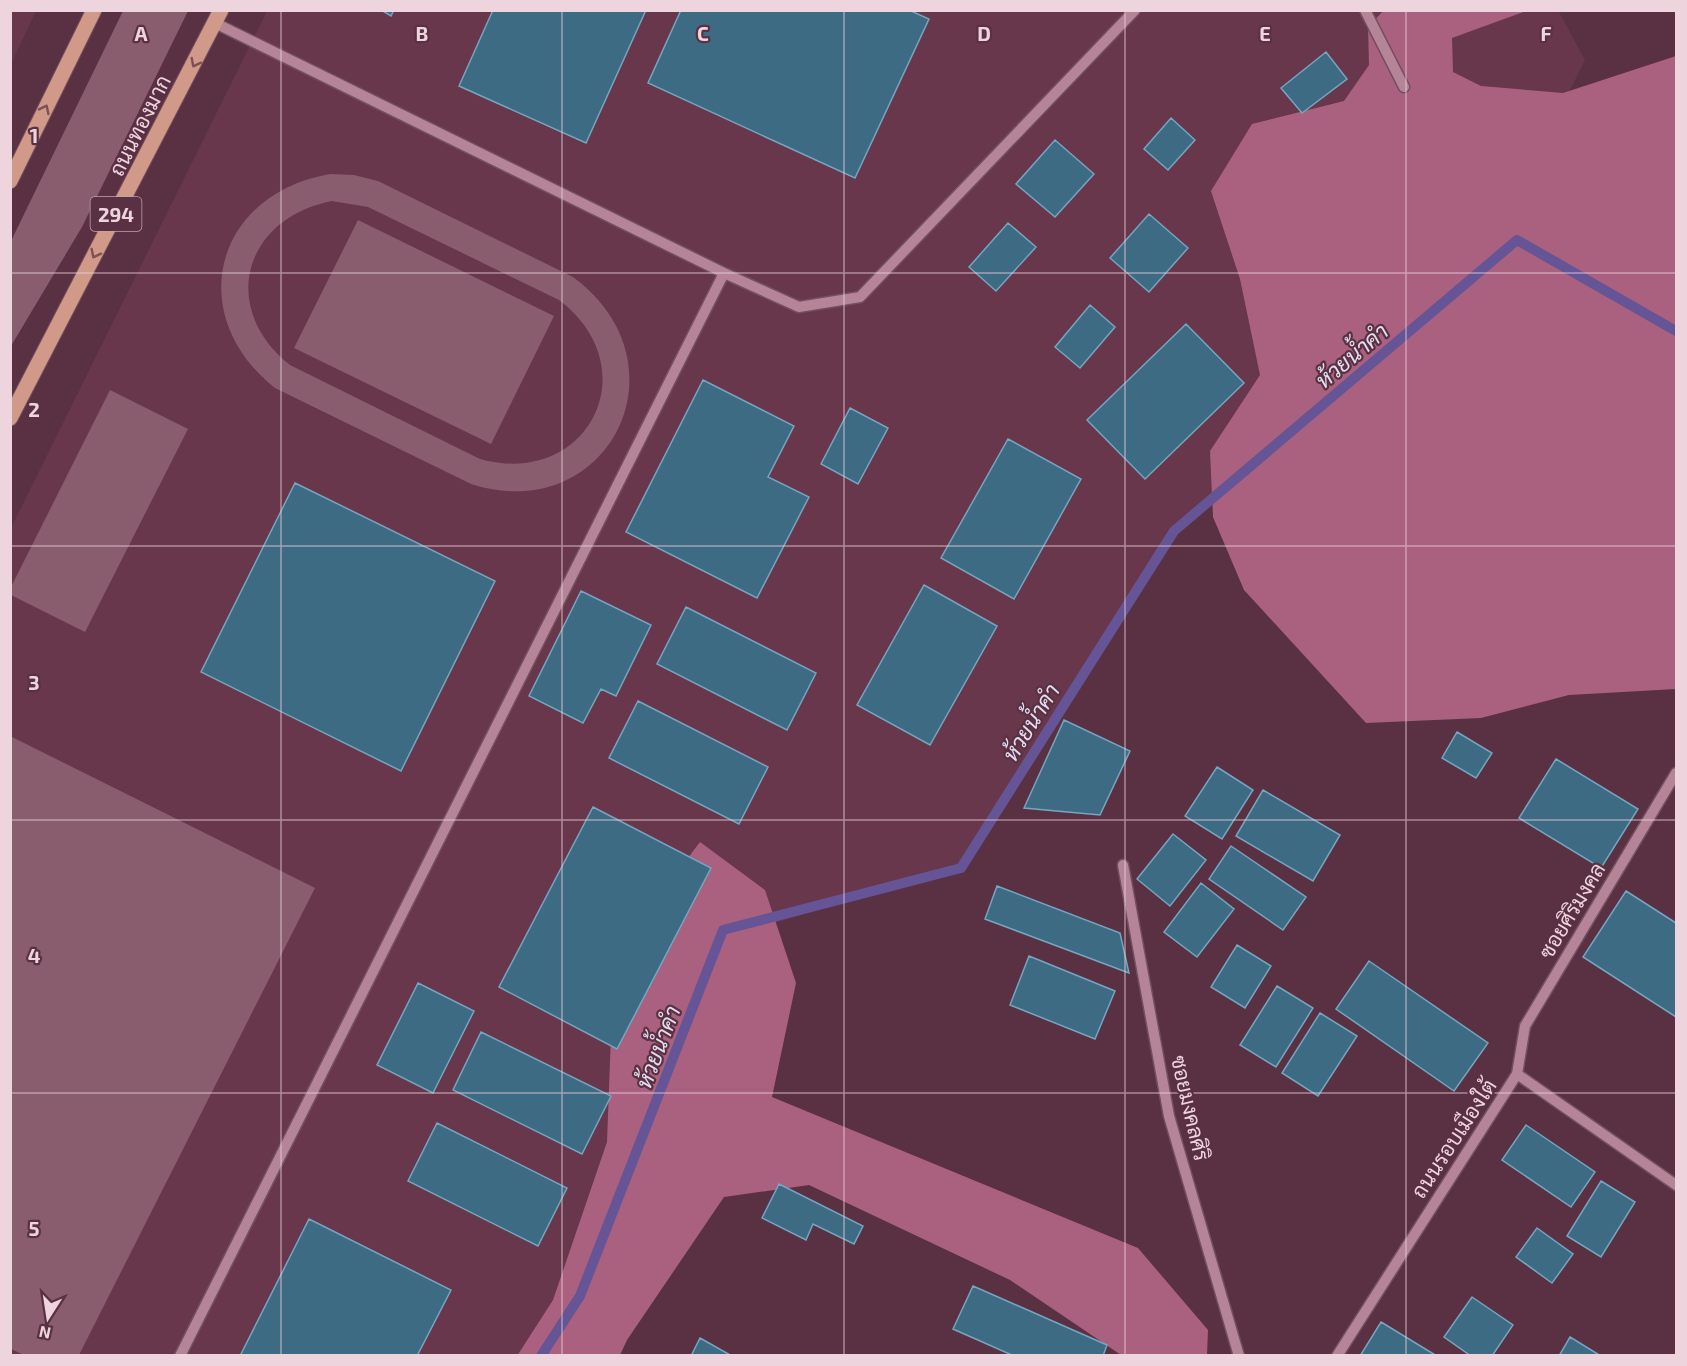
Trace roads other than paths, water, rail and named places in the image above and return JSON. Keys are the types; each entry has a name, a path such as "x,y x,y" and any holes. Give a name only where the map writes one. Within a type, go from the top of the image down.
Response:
{"main road":[{"path":"10,181 94,10"},
{"name":"ถนนทองมาก","path":"10,418 218,17"}],"street":[{"path":"218,17 724,273 799,307 860,297 1135,10"},
{"path":"1365,10 1404,87"},
{"path":"180,1356 724,273"},
{"name":"ซอยศิริมงคล","path":"1517,1074 1525,1026 1677,772"},
{"name":"ซอยมงคลศิริ","path":"1123,866 1169,1116 1239,1356"},
{"name":"ถนนรอบเมืองใต้","path":"1336,1356 1517,1074 1677,1185"}],"waterway":[{"name":"ห้วยน้ำคำ","path":"541,1356 580,1296 723,930 961,868 1174,531 1517,240 1676,331"}]}
